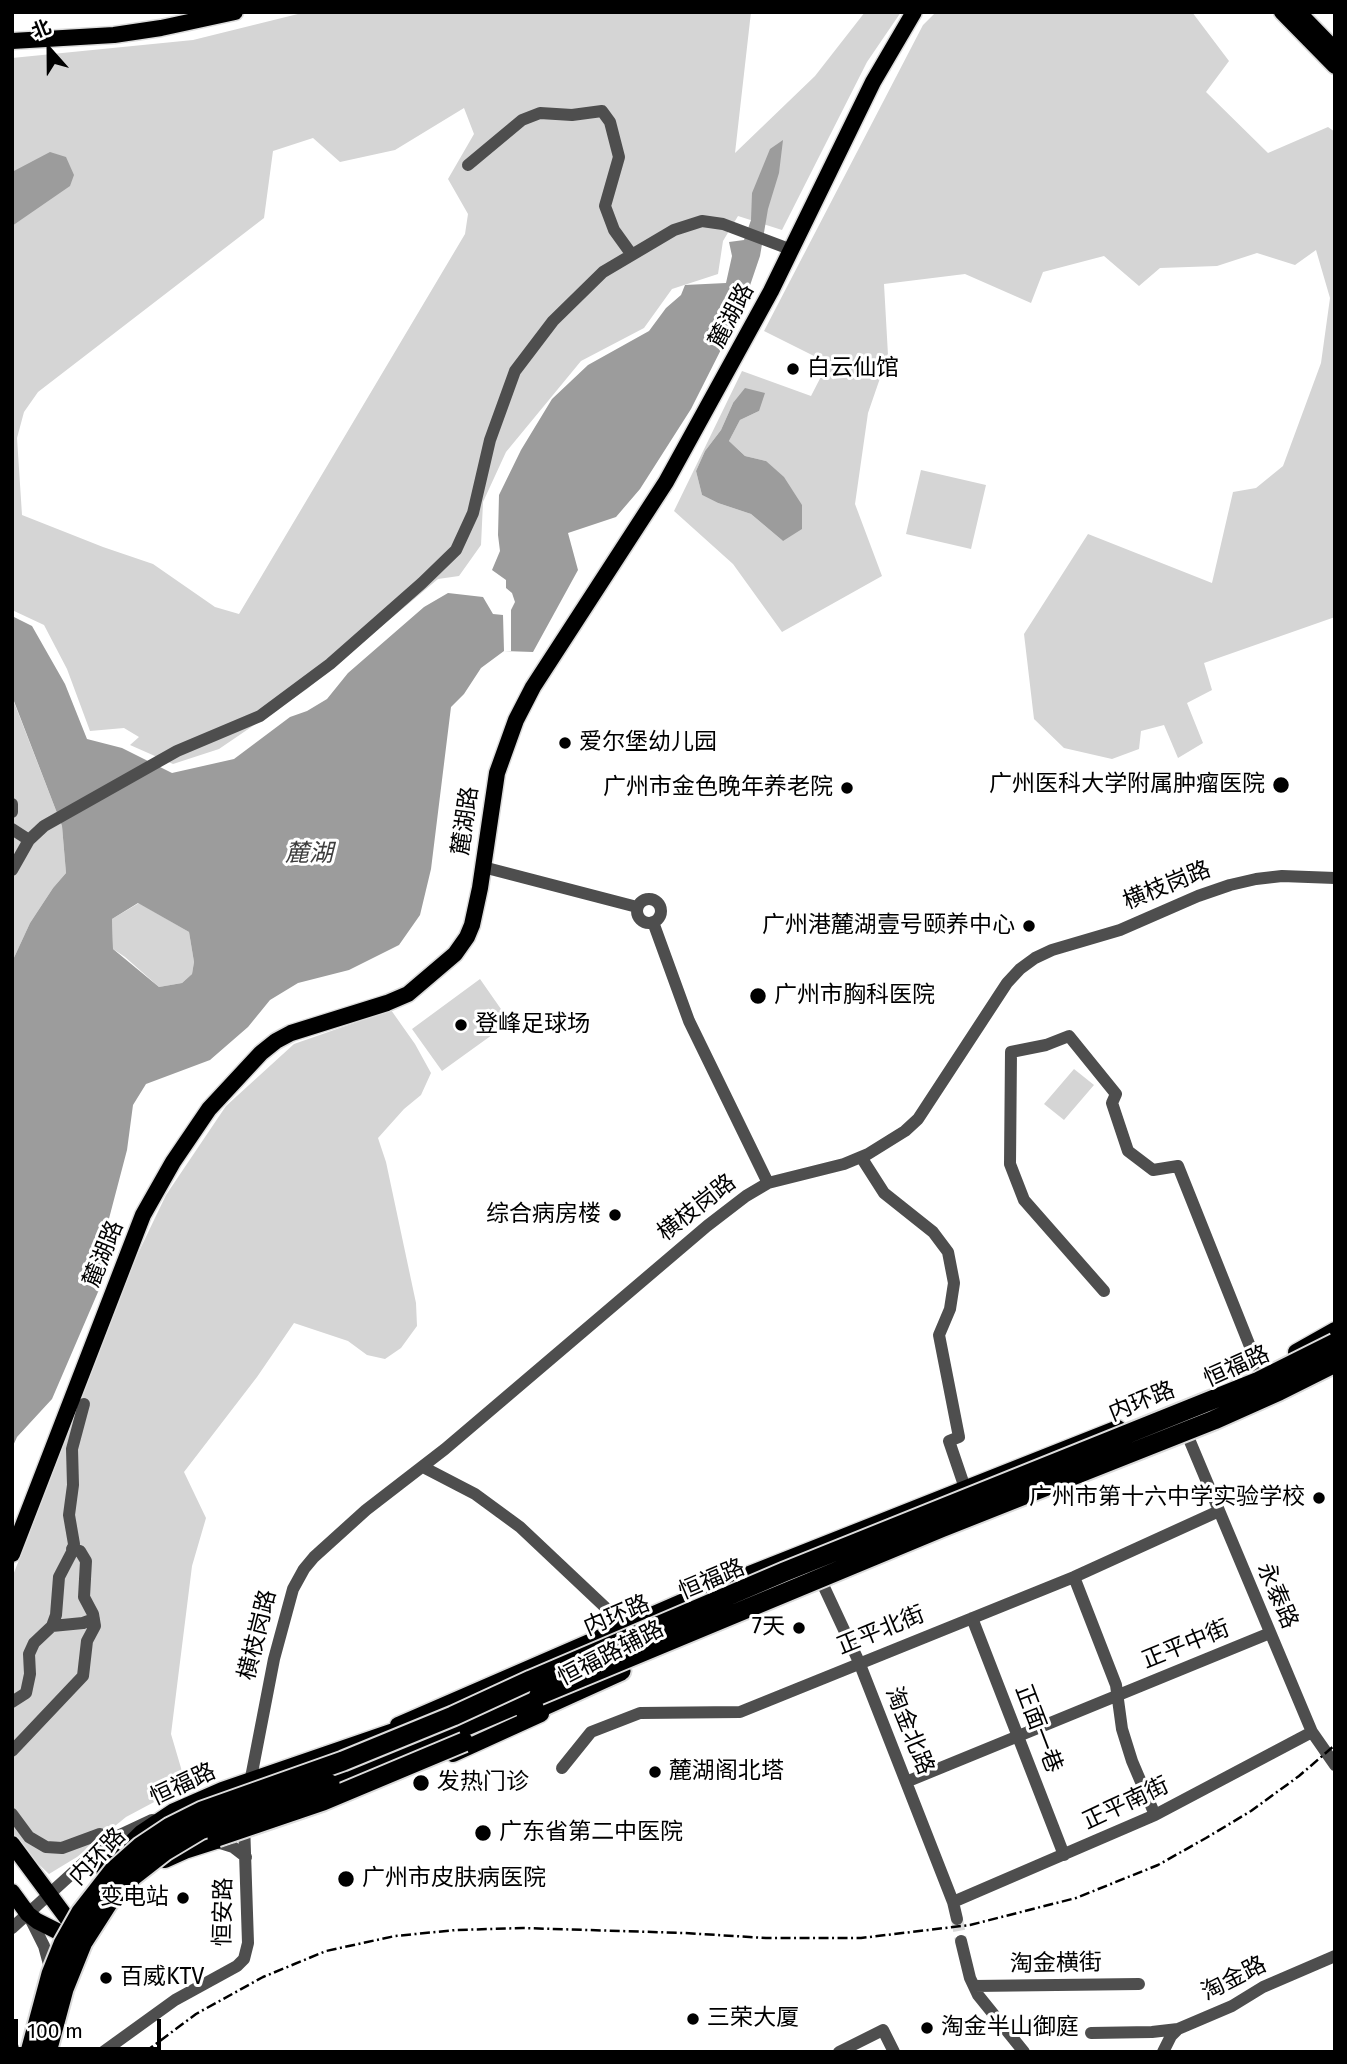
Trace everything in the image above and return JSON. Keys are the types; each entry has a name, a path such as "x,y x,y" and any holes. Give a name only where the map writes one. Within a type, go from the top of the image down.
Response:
{"highway":[{"name":"内环路","path":"30,2052 56,1960 81,1912 113,1871 140,1847 170,1827 201,1811 343,1761 453,1716 784,1572 1248,1386 1335,1344"},
{"name":"内环路","path":"45,2052 64,1989 83,1942 108,1903 133,1876 176,1843 213,1825 330,1784 394,1758 692,1630 1214,1420 1335,1362"},
{"path":"133,1876 176,1852 340,1794 621,1671"}],"main road":[{"path":"12,41 114,35 235,12"},
{"name":"麓湖路","path":"12,1554 130,1246 159,1185 209,1110 261,1053 276,1041 408,994 455,954 467,937 472,925 483,867 497,773 516,720 533,687 666,482 759,314 873,82 914,12"},
{"path":"1282,12 1335,66"},
{"path":"1298,12 1335,50"},
{"name":"恒福路辅路","path":"75,1934 121,1900 160,1863 182,1852 351,1796 487,1740 818,1575 1189,1439 1267,1388 1335,1331"},
{"name":"恒福路","path":"1267,1388 1335,1344"},
{"name":"恒福路","path":"75,1934 89,1887 116,1855 141,1833 174,1811 211,1794 477,1702 818,1575 1335,1362"},
{"name":"恒福路辅路","path":"357,1742 660,1611 965,1488 1267,1388 1335,1373"},
{"path":"621,1671 650,1638 660,1611"},
{"name":"恒福路","path":"50,1968 119,1876 148,1851 174,1835 199,1822 398,1752 650,1638"},
{"path":"12,1844 75,1934"},
{"path":"12,1892 28,1914 50,1929 75,1934"},
{"path":"55,2052 51,2030 55,1994 75,1934"},
{"path":"45,2052 42,1997 50,1968"}],"street":[{"path":"468,165 522,120 541,113 572,115 602,111 610,122 619,157 605,206 614,230 632,255"},
{"path":"12,870 29,840 44,826 177,751 260,716 330,664 456,550 473,513 490,440 514,371 552,321 603,272 674,230 702,221 723,224 792,250"},
{"path":"12,804 12,812"},
{"path":"12,829 29,840"},
{"path":"483,867 637,907"},
{"name":"横枝岗路","path":"250,1781 287,1605 304,1569 329,1542 423,1467 707,1226 737,1202 768,1183 844,1164 861,1157 888,1143 918,1119 1007,984 1020,969 1035,958 1052,950 1121,930 1230,885 1282,876 1335,878"},
{"path":"637,907 646,900 657,902 661,913 653,922"},
{"path":"637,907 637,915 642,921 653,922"},
{"path":"653,922 689,1021 768,1183"},
{"path":"1104,1291 1024,1200 1010,1164 1011,1052 1046,1045 1069,1036 1116,1094 1112,1103 1128,1152 1153,1170 1178,1166 1267,1388"},
{"path":"861,1157 884,1192 933,1233 948,1252 954,1283 950,1309 939,1335 959,1437 949,1441 965,1488"},
{"path":"12,1702 26,1693 30,1674 29,1654 34,1643 52,1626 56,1615 59,1577 72,1549 69,1515 73,1485 72,1449 84,1404"},
{"name":"永泰路","path":"1189,1439 1312,1732 1335,1766"},
{"path":"423,1467 475,1494 520,1527 625,1626"},
{"name":"正平北街","path":"562,1768 591,1732 640,1713 740,1712 1074,1577 1219,1511"},
{"path":"12,1751 83,1676 87,1641 95,1626 83,1591 86,1561 80,1551 72,1549"},
{"name":"淘金北路","path":"818,1575 859,1662 953,1902 957,1919"},
{"name":"正平中街","path":"1074,1577 1116,1685 1122,1729 1132,1761 1155,1815"},
{"name":"正面一巷","path":"972,1618 1064,1855"},
{"path":"52,1626 83,1623 94,1619"},
{"name":"正平中街","path":"906,1782 1270,1633"},
{"name":"正平南街","path":"953,1902 1155,1815 1312,1732"},
{"name":"恒安路","path":"103,2052 176,2000 237,1966 244,1959 248,1942 244,1832 250,1781"},
{"path":"12,1928 109,1842 137,1826 174,1811"},
{"path":"12,1815 29,1838 46,1847 62,1848 100,1834"},
{"path":"174,1835 182,1852"},
{"path":"214,1841 233,1847 246,1857"},
{"path":"28,1914 50,1968"},
{"path":"12,1928 23,1926 39,1936"},
{"path":"961,1941 974,1986 989,2011 1024,2052"},
{"name":"淘金路","path":"1091,2033 1178,2029 1232,2006 1263,1987 1335,1956"},
{"name":"淘金横街","path":"974,1986 1139,1984"},
{"path":"1163,2052 1178,2029"},
{"path":"839,2052 883,2031 894,2052"},
{"path":"12,2045 14,2052"}],"shaded area":[{"path":"306,12 751,12 735,153 815,76 865,12 901,12 867,62 782,230 738,216 723,241 718,274 672,289 644,328 581,361 506,452 483,502 481,545 459,576 438,579 307,689 219,749 173,764 130,745 139,737 124,728 90,731 67,669 44,625 12,610 12,58 193,40","holes":["464,108 474,134 448,179 468,214 465,234 239,614 215,607 153,564 22,515 17,438 24,412 38,392 264,218 273,151 313,138 340,162 395,150"]},
{"path":"936,12 1192,12 1229,61 1206,92 1268,153 1328,127 1335,132 1335,617 1204,663 1212,690 1187,703 1203,743 1178,758 1164,725 1141,731 1139,749 1112,759 1064,748 1034,719 1024,634 1088,534 1212,583 1233,492 1256,488 1283,466 1321,363 1330,298 1316,250 1295,265 1257,253 1217,266 1160,268 1139,286 1104,256 1043,272 1031,303 965,274 884,284 888,355 868,413 855,504 882,576 782,632 733,564 674,511 742,371 811,396 828,363 764,331 923,25","holes":["733,403 759,411 740,420 729,441 745,456 766,461 783,541 751,514 702,495 696,471 705,451 721,430"]},
{"path":"921,470 986,485 971,549 906,534"},
{"path":"12,697 62,826 66,873 30,923 12,962"},
{"path":"139,903 189,932 194,962 192,974 182,983 159,987 113,949 112,919"},
{"name":"登峰足球场","path":"480,979 510,1022 442,1071 412,1029"},
{"path":"391,1010 431,1073 421,1095 404,1109 378,1138 386,1162 416,1303 417,1326 401,1348 385,1359 367,1355 348,1341 294,1323 257,1377 184,1472 206,1518 192,1566 171,1734 186,1785 126,1817 77,1857 49,1874 12,1833 12,1578 131,1268 166,1195 226,1106 294,1044"},
{"path":"1074,1069 1094,1085 1064,1120 1044,1104"}],"water":[{"path":"783,140 779,173 768,209 760,256 743,306 691,409 640,489 616,517 568,533 578,570 533,652 504,651 511,651 511,610 515,602 512,593 506,588 506,580 492,570 500,551 499,495 521,450 552,399 588,365 649,331 666,308 681,295 685,285 726,283 732,256 729,242 744,240 751,220 752,193 770,149"},
{"path":"50,152 66,157 74,175 70,186 12,226 12,172"},
{"path":"745,388 765,393 759,411 740,420 729,441 745,456 766,461 784,477 802,505 802,529 783,541 751,514 702,495 696,471 705,451 721,430 733,403"},
{"name":"麓湖","path":"448,593 483,597 493,614 503,615 504,651 481,668 464,694 451,707 431,869 420,915 399,945 349,970 298,983 270,1000 248,1027 210,1060 146,1084 133,1105 127,1150 101,1249 104,1278 52,1399 17,1437 12,1448 12,962 30,923 66,873 62,826 12,696 12,616 32,626 65,684 87,739 122,748 172,773 234,759 290,717 327,699 348,673 424,607","holes":["138,903 189,932 194,962 192,974 182,983 159,987 113,949 112,919"]}],"tunnel":[{"path":"957,1919 961,1941"}],"railway":[{"path":"145,2052 196,2014 263,1977 326,1951 395,1936 456,1930 523,1928 766,1938 861,1938 970,1925 1076,1898 1158,1865 1206,1838 1251,1811 1299,1776 1335,1745"}],"place":[{"name":"白云仙馆","path":"793,369"},
{"name":"爱尔堡幼儿园","path":"565,743"},
{"name":"广州医科大学附属肿瘤医院","path":"1281,785"},
{"name":"广州市金色晚年养老院","path":"847,788"},
{"name":"广州港麓湖壹号颐养中心","path":"1029,926"},
{"name":"广州市胸科医院","path":"758,996"},
{"name":"登峰足球场","path":"461,1025"},
{"name":"综合病房楼","path":"615,1215"},
{"name":"广州市第十六中学实验学校","path":"1319,1498"},
{"name":"7天","path":"799,1628"},
{"name":"麓湖阁北塔","path":"655,1772"},
{"name":"发热门诊","path":"421,1783"},
{"name":"广东省第二中医院","path":"483,1833"},
{"name":"广州市皮肤病医院","path":"346,1879"},
{"name":"变电站","path":"183,1898"},
{"name":"百威KTV","path":"106,1978"},
{"name":"三荣大厦","path":"693,2019"},
{"name":"淘金半山御庭","path":"927,2028"}]}
